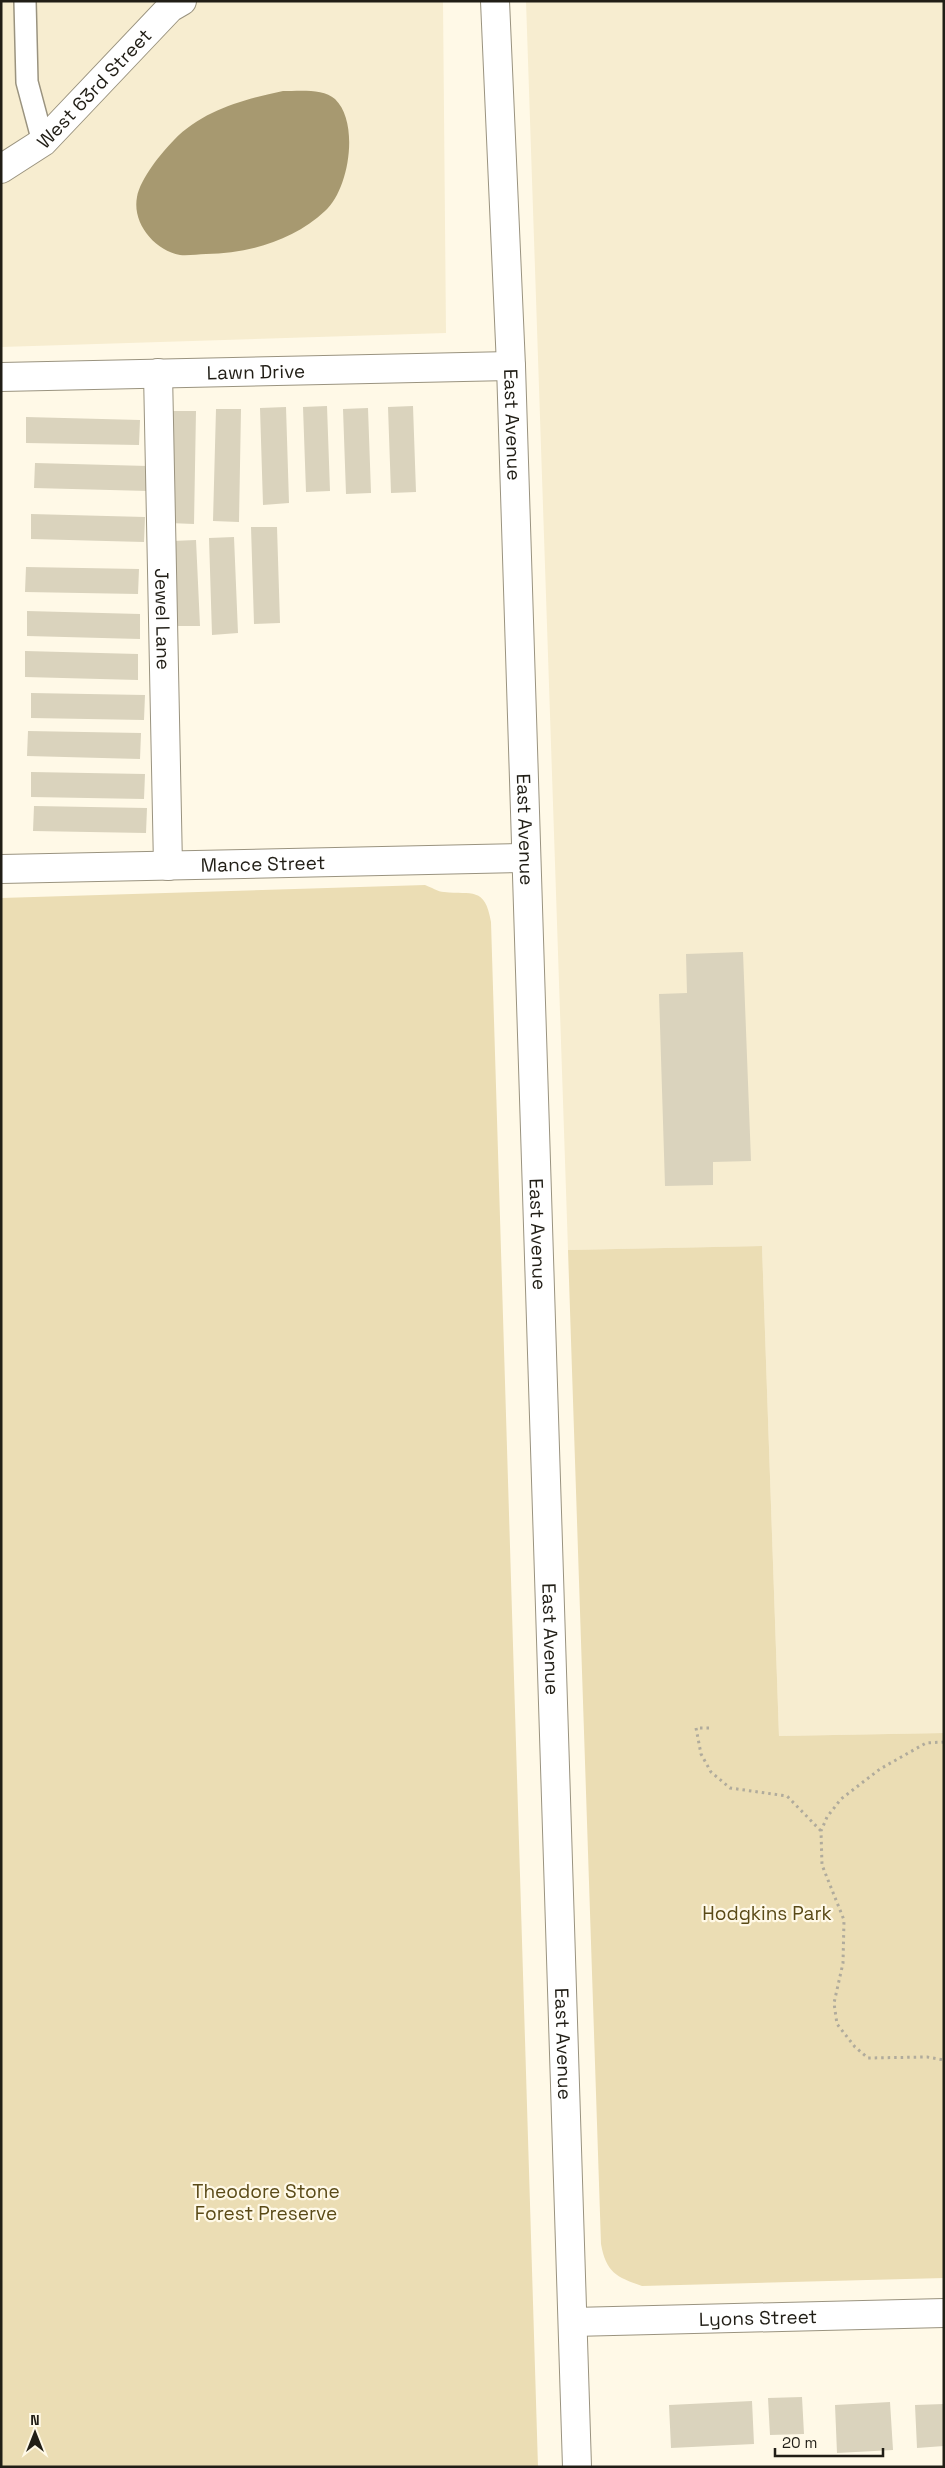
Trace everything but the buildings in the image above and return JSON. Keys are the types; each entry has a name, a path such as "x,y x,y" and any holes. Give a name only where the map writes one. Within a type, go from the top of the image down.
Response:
{"street":[{"name":"West 63rd Street","path":"1,169 43,142 170,8 182,1"},
{"name":"East Avenue","path":"495,1 511,366 577,2467"},
{"name":"Lawn Drive","path":"1,377 511,366"},
{"name":"Jewel Lane","path":"158,374 168,866"},
{"name":"Mance Street","path":"1,869 525,858"},
{"name":"Lyons Street","path":"573,2322 944,2313"}],"lane":[{"path":"25,1 27,82 43,142"}],"path":[{"path":"709,1728 696,1728 701,1754 711,1772 730,1788 786,1796 822,1832"},
{"path":"944,1742 926,1743 880,1769 841,1799 827,1817 822,1832 822,1865 844,1920 843,1963 834,2003 837,2024 855,2047 868,2058 927,2057 944,2060"}],"shaded area":[{"path":"1,1 443,1 446,333 1,347"},
{"path":"526,1 944,1 944,1733 779,1736 762,1246 568,1250"},
{"path":"283,91 324,93 335,99 343,110 349,139 345,173 340,188 325,211 285,238 238,251 180,255 170,252 154,241 147,234 138,216 136,207 137,197 142,182 164,151 185,130 211,113 239,102"}],"green space":[{"name":"Theodore Stone Forest Preserve","path":"425,885 442,892 470,893 481,897 488,910 491,922 538,2467 1,2467 1,898"},
{"name":"Hodgkins Park","path":"762,1246 779,1736 944,1733 944,2278 642,2286 625,2280 609,2267 601,2244 568,1250"}]}
